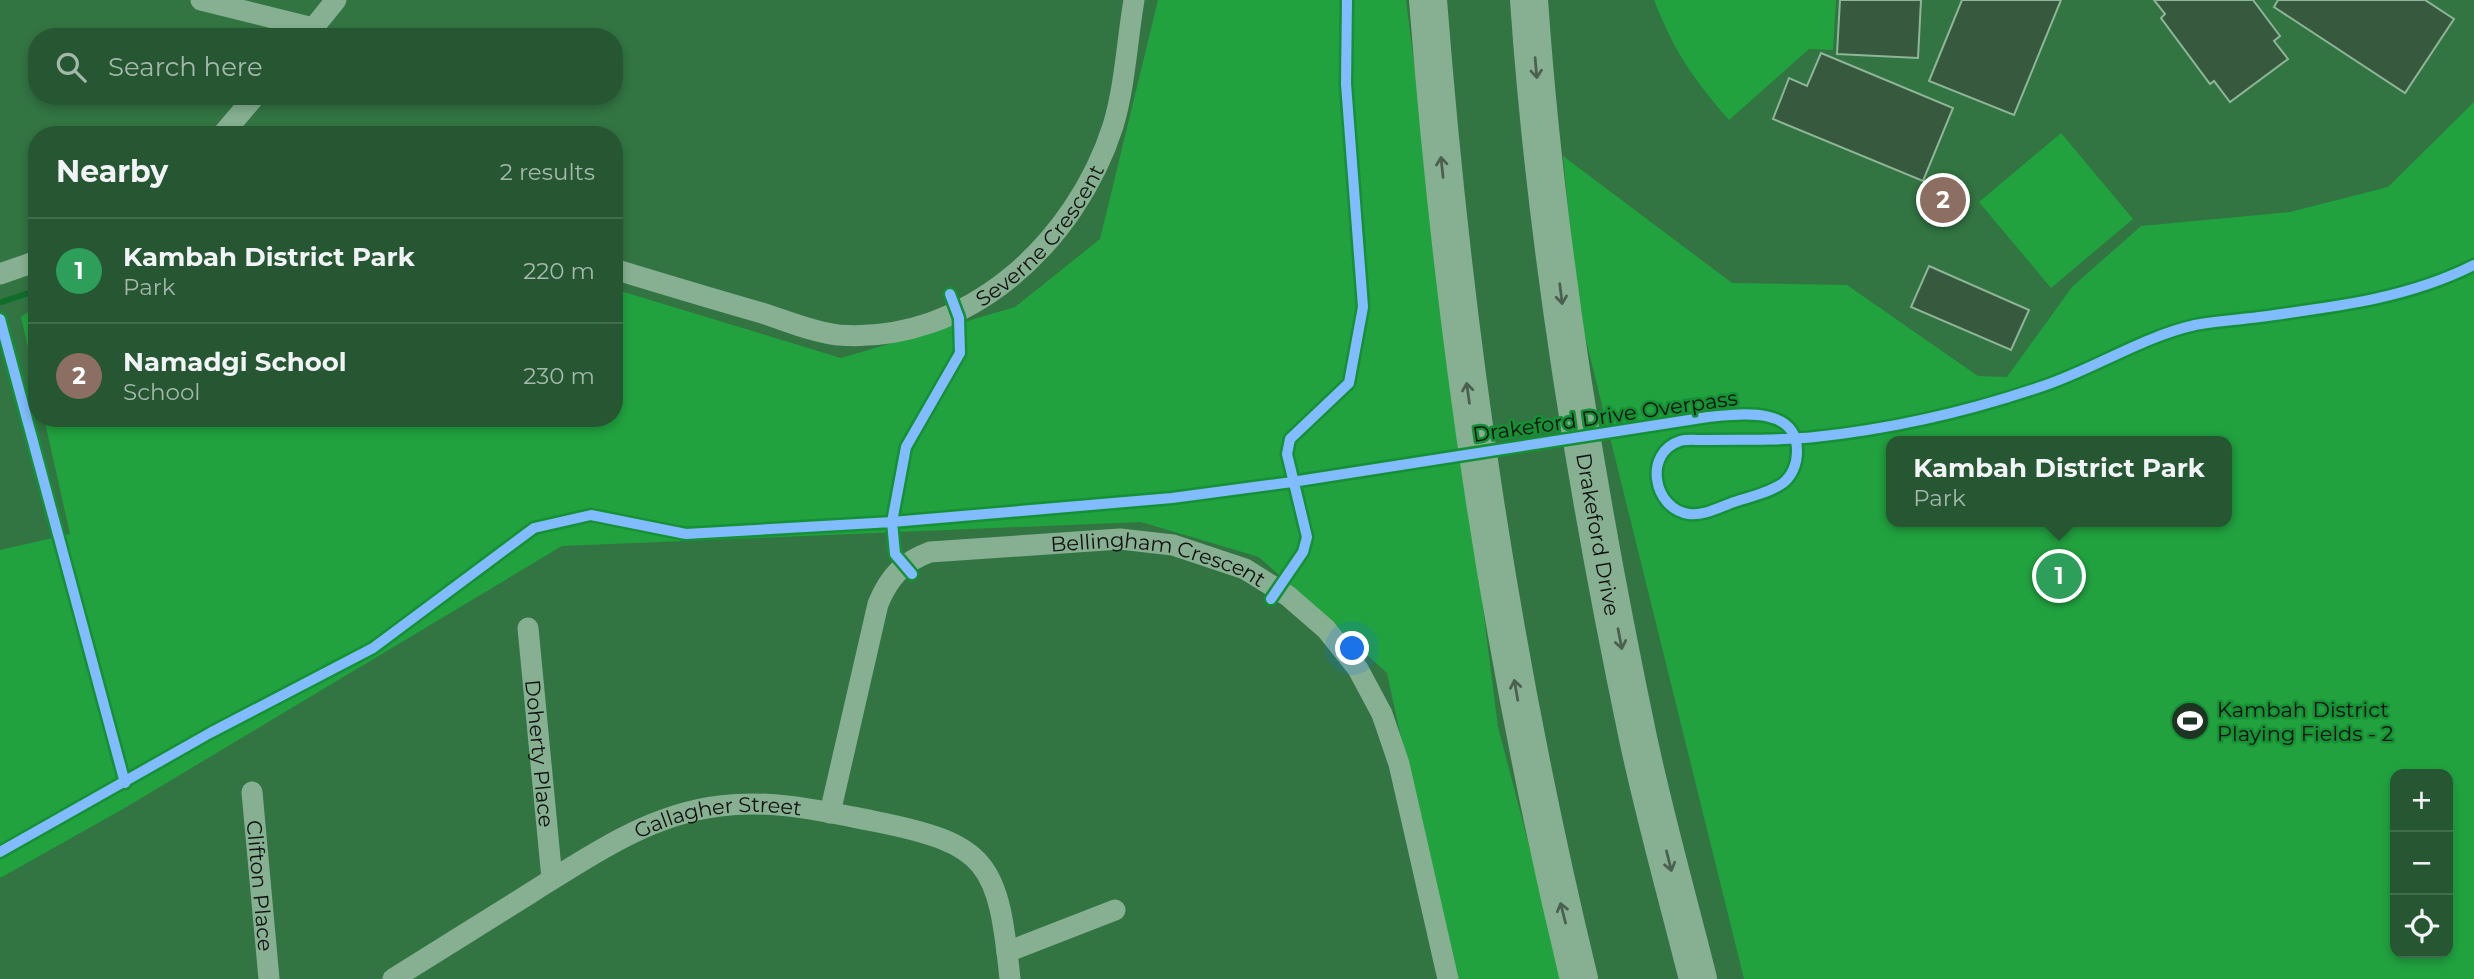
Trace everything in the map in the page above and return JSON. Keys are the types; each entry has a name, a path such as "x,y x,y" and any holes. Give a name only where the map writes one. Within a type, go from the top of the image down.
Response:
{"highway":[{"path":"1428,0 1457,316 1486,524 1524,734 1579,979"},
{"name":"Drakeford Drive","path":"1529,0 1545,172 1585,454 1639,739 1698,979"}],"street":[{"path":"201,0 296,28"},
{"path":"312,28 336,0"},
{"name":"Severne Crescent","path":"623,272 797,326 837,335 880,334 923,325 966,307 1024,267 1058,231 1086,191 1113,125 1133,0"},
{"path":"230,126 247,105"},
{"path":"0,274 28,264"},
{"name":"Bellingham Crescent","path":"830,813 878,604 885,586 897,570 912,559 930,552 1120,539 1198,551 1245,569 1288,596 1326,629 1364,680 1382,714 1399,764 1448,979"},
{"name":"Doherty Place","path":"528,628 552,879"},
{"name":"Clifton Place","path":"252,792 269,979"},
{"name":"Gallagher Street","path":"393,979 602,848 648,825 696,810 768,803 926,831 954,842 987,872 1000,901 1010,979"},
{"path":"1007,952 1115,910"}],"green space":[{"path":"1158,0 1406,0 1498,727 1564,979 1453,979 1387,673 1259,557 1141,522 562,546 123,809 0,878 0,550 70,534 46,427 623,427 623,292 841,358 1015,307 1100,239"},
{"path":"1654,0 1836,0 1833,50 1809,49 1729,120 1686,64 1669,35"},
{"path":"2474,102 2474,979 1744,979 1578,308 1563,156 1732,283 1847,285 1978,376 2007,377 2072,287 2141,226 2290,212 2388,187"},
{"path":"2061,133 2133,219 2051,288 1979,202"},
{"path":"28,312 28,348 21,317"}],"building":[{"path":"1840,0 1921,0 1918,58 1837,54"},
{"path":"1962,0 2061,0 2014,115 1929,81"},
{"path":"2154,0 2253,0 2280,36 2274,41 2288,59 2230,102 2214,81 2210,84 2161,18 2165,14"},
{"path":"2278,0 2425,0 2454,19 2405,93 2274,7"},
{"path":"1821,53 1953,108 1923,181 1773,119 1789,78 1807,86"},
{"path":"1929,266 2029,310 2011,350 1911,307"}],"waterway":[{"path":"2,302 28,293"}],"cycle path":[{"path":"1271,599 1303,552 1307,537 1287,454 1290,439 1349,383 1363,307 1346,84 1347,0"},
{"name":"Drakeford Drive Overpass","path":"0,852 210,733 373,648 534,528 591,515 686,534 892,522 1172,498 1292,482 1708,417 1750,414 1777,419 1788,426 1795,437 1797,452 1793,469 1786,480 1765,492 1700,514 1677,510 1667,502 1657,480 1661,457 1668,447 1680,441 1787,439 1801,438 1815,437 1930,418 2043,386 2175,330 2369,300 2423,286 2474,265"},
{"path":"912,574 895,554 892,522 906,447 960,353 959,318 950,294"},
{"path":"0,319 28,423"},
{"path":"29,427 125,783"}],"place":[{"name":"Namadgi School","path":"1943,200"},
{"name":"Kambah District Park","path":"2059,576"},
{"name":"Kambah District Playing Fields - 2","path":"2190,721"}]}
